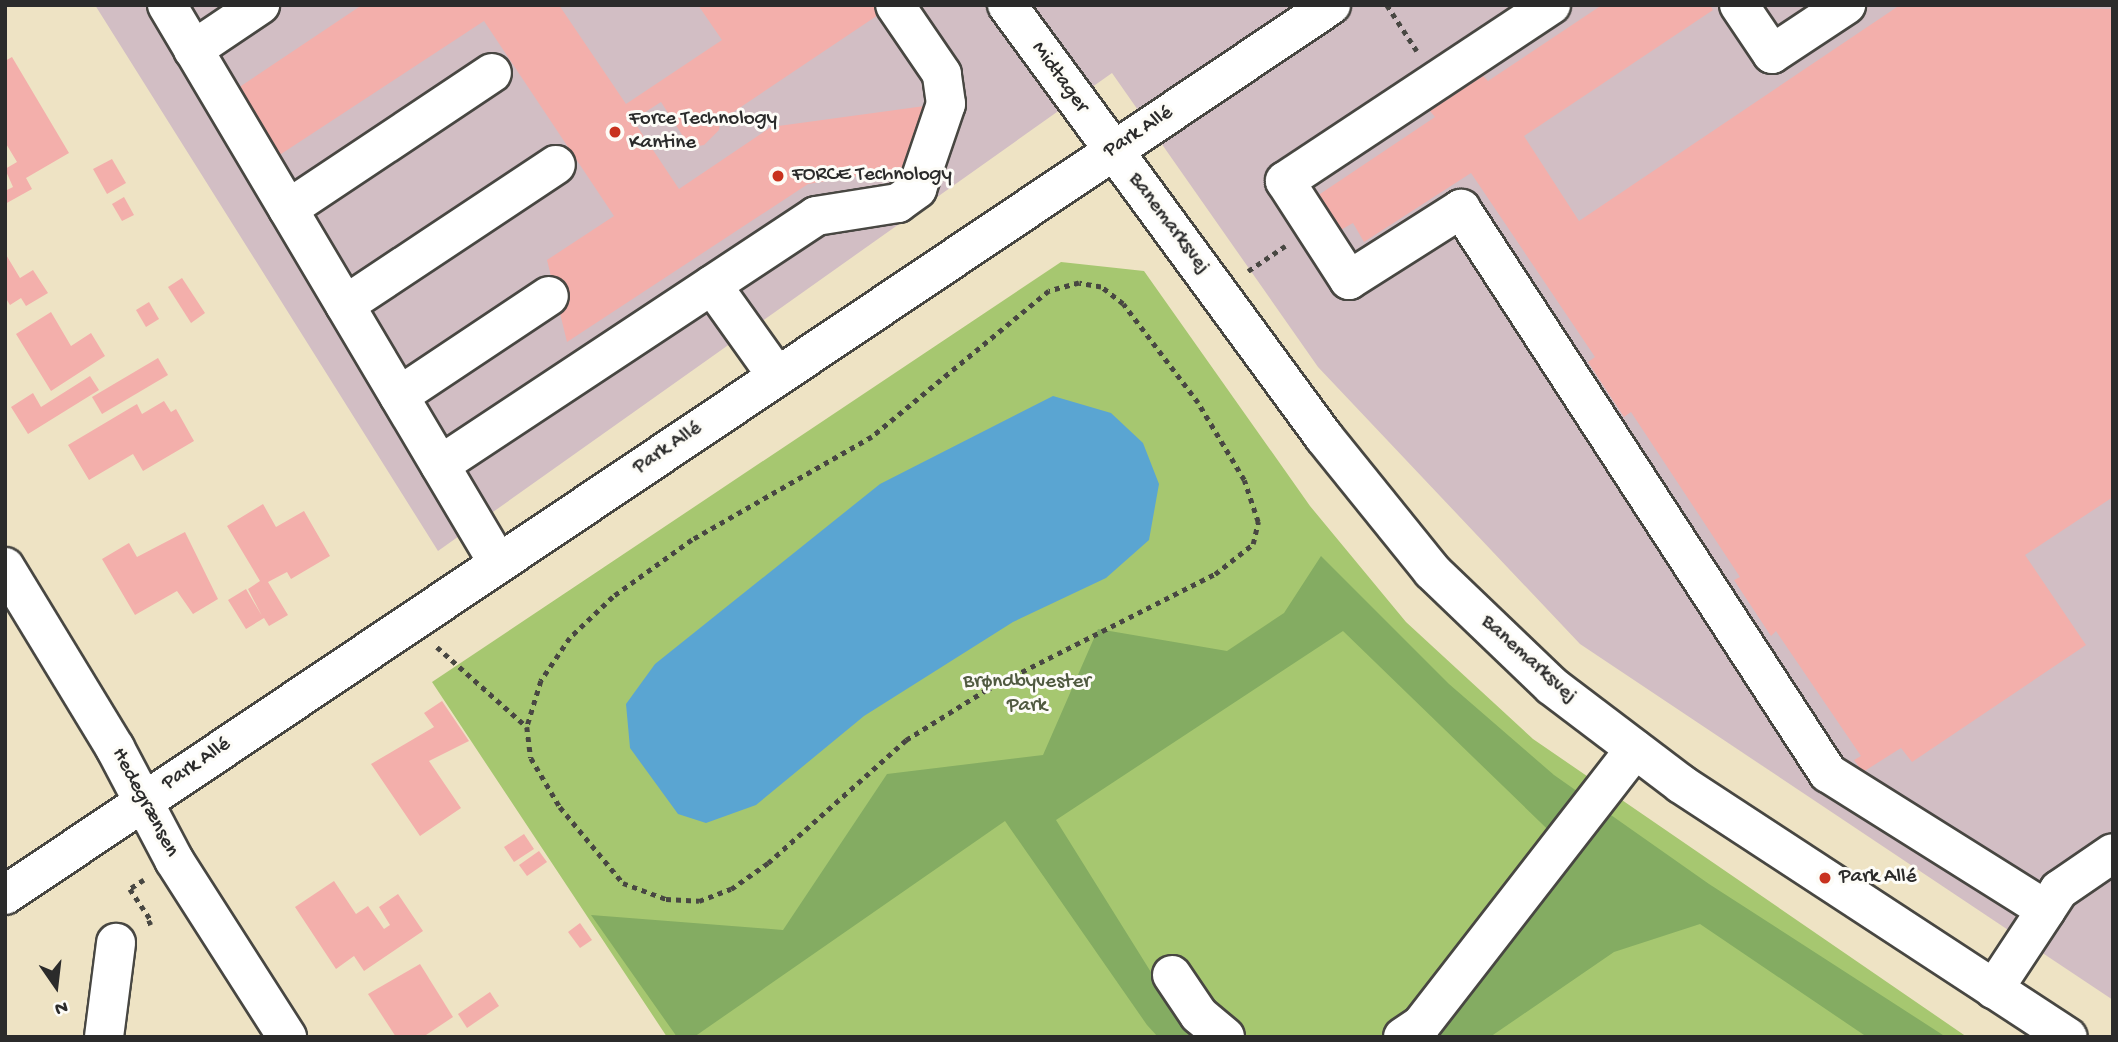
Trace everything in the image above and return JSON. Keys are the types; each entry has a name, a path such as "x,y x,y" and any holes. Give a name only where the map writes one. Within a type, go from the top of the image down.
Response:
{"street":[{"path":"167,5 498,563"},
{"path":"193,50 260,5"},
{"path":"440,465 816,216 898,203 917,189 946,104 942,74 895,5"},
{"name":"Midtager","path":"1007,5 1112,151"},
{"name":"Park Allé","path":"5,895 1331,5"},
{"path":"1551,5 1285,181 1349,280 1461,209 1828,773 2046,910"},
{"path":"1739,5 1772,54 1846,5"},
{"path":"288,209 492,73"},
{"name":"Banemarksvej","path":"1112,151 1324,437 1433,571 1552,686 1635,749 2068,1037"},
{"path":"345,305 556,165"},
{"path":"712,285 778,376"},
{"path":"399,396 550,296"},
{"name":"Hedegrænsen","path":"5,567 115,748 174,860 287,1037"},
{"path":"1403,1037 1420,1025 1635,749"},
{"path":"1994,989 2059,890 2113,853"},
{"path":"104,1037 116,943"},
{"path":"1172,975 1199,1016 1225,1037"}],"path":[{"path":"1387,5 1437,80"},
{"path":"1218,292 1314,226"},
{"path":"410,622 527,727 531,758 559,807 623,883 666,899 699,901 731,889 768,863 906,740 986,690 1215,574 1253,544 1258,522 1244,480 1198,403 1123,304 1101,287 1079,283 1049,291 913,400 872,437 692,540 614,597 570,638 541,681 527,727"},
{"path":"116,943 152,922 130,889 174,860"}],"shaded area":[{"path":"95,5 2113,5 2113,1000 1580,644 1318,367 1112,73 438,551"}],"green space":[{"name":"Brøndbyvester Park","path":"1061,262 1144,271 1310,506 1406,622 1533,739 1967,1037 667,1037 432,682"},
{"path":"1321,556 1449,684 1554,775 1709,884 1946,1037 1867,1037 1700,924 1614,952 1490,1037 1429,1037 1570,851 1343,631 1056,820 1179,1017 1199,1037 1158,1037 1147,1025 1005,821 694,1037 677,1037 591,915 783,930 887,774 1043,755 1098,629 1227,651 1284,613"}],"water":[{"path":"1053,396 1111,413 1143,443 1159,484 1149,540 1106,578 1013,622 864,716 756,805 706,823 678,814 630,748 626,704 655,664 880,484"}],"building":[{"name":"FORCE Technology","path":"362,5 559,5 626,104 722,40 698,5 876,5 881,13 720,121 719,130 704,145 693,147 686,141 661,102 633,120 679,189 771,127 932,105 910,168 808,184 567,342 547,260 614,216 484,21 278,156 235,90"},
{"path":"1602,5 1710,5 1713,10 1524,136 1579,221 1900,5 2113,9 2113,497 2025,555 2086,645 1912,762 1901,748 1863,772 1854,760 1861,756 1776,631 1771,636 1734,580 1740,577 1631,412 1624,417 1588,362 1595,357 1471,173 1364,242 1353,223 1339,231 1317,196 1435,117 1430,111 1483,76 1488,81"},
{"path":"12,57 69,153 26,178 32,189 5,204 5,191 13,187 5,169 17,162 5,142 5,61"},
{"path":"112,159 126,183 107,194 93,169"},
{"path":"124,197 134,215 122,221 112,204"},
{"path":"5,253 20,278 33,270 48,293 26,306 21,298 10,305 5,297"},
{"path":"182,278 205,313 191,323 168,287"},
{"path":"149,302 159,319 146,327 136,310"},
{"path":"51,312 71,346 91,333 105,356 51,391 16,334"},
{"path":"158,358 168,375 102,414 92,397"},
{"path":"90,376 99,390 28,434 11,407 33,393 41,407"},
{"path":"164,401 171,412 176,409 194,441 143,471 133,454 89,480 68,445 137,404 142,414"},
{"path":"263,504 276,527 304,511 330,556 291,579 287,572 268,582 288,615 269,626 264,618 246,629 228,600 246,589 262,616 248,589 260,581 227,526"},
{"path":"185,532 218,599 193,614 177,591 135,615 102,559 129,543 137,557"},
{"path":"442,701 469,741 429,761 461,808 420,836 371,764 434,727 424,713"},
{"path":"524,834 534,849 514,862 504,847"},
{"path":"539,851 547,862 527,876 519,865"},
{"path":"334,881 356,914 368,906 384,929 390,925 379,907 398,894 423,931 364,971 354,956 336,969 295,907"},
{"path":"580,923 592,940 580,948 568,932"},
{"path":"420,964 453,1017 423,1037 396,1037 368,994"},
{"path":"490,992 499,1006 467,1028 458,1014"}],"place":[{"name":"Force Technology Kantine","path":"615,132"},
{"name":"FORCE Technology","path":"778,176"},
{"name":"Park Allé","path":"1825,878"}]}
